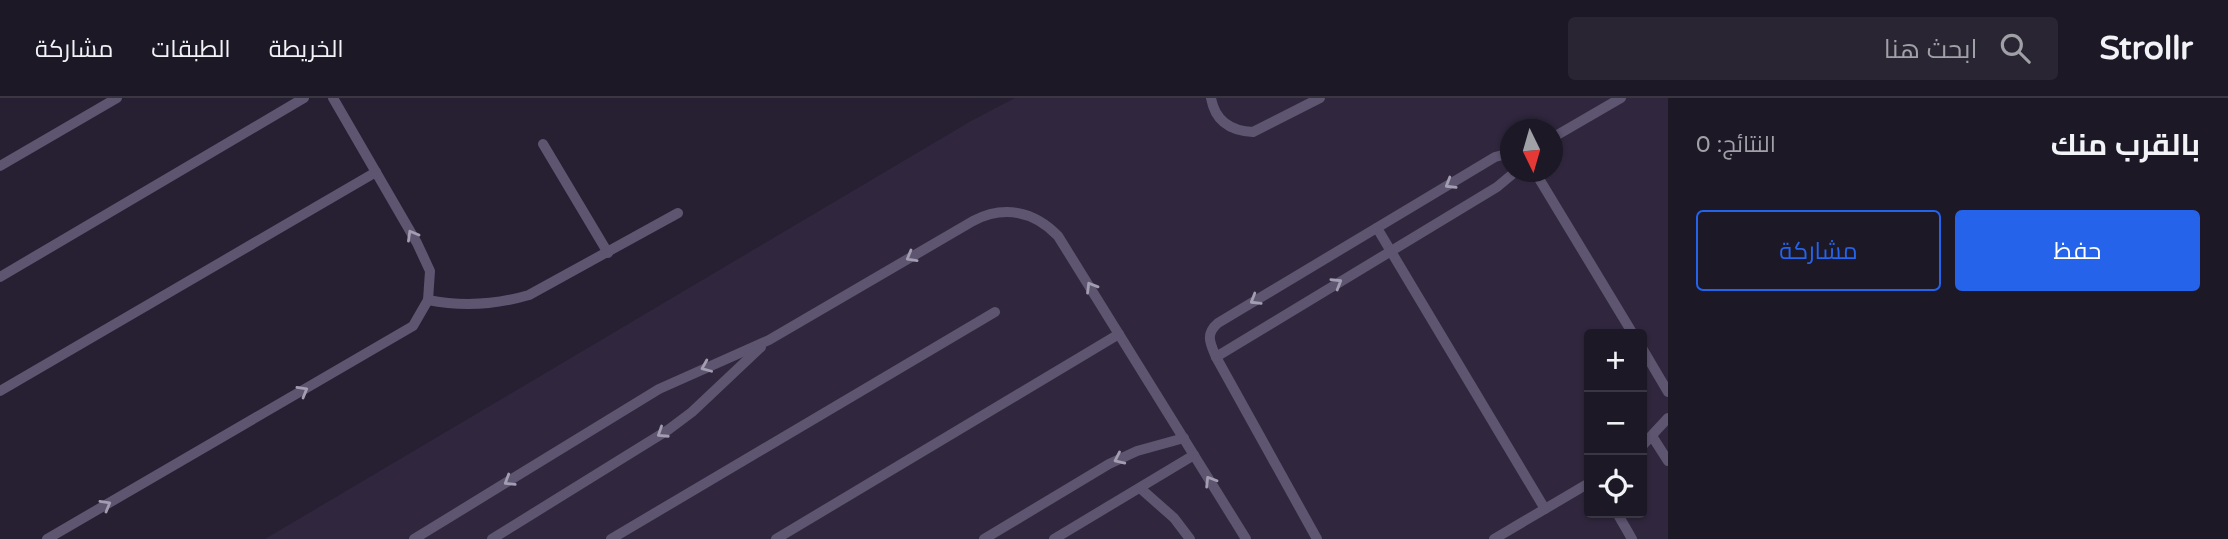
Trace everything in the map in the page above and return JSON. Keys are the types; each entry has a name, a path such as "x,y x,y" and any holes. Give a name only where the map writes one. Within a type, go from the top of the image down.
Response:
{"lane":[{"path":"0,166 117,98"},
{"path":"0,277 304,98"},
{"path":"47,539 413,326 428,300 430,271 417,243 333,98"},
{"path":"1211,98 1214,111 1220,120 1230,128 1253,132 1264,128 1304,102 1320,98"},
{"path":"1563,132 1621,98"},
{"path":"543,144 608,253"},
{"path":"1317,539 1216,357 1208,340 1209,333 1218,323 1500,156"},
{"path":"0,391 376,172"},
{"path":"1216,357 1503,182"},
{"path":"1541,182 1630,329"},
{"path":"414,539 659,389 768,340 984,215 1010,211 1036,218 1058,236 1246,539"},
{"path":"428,300 468,306 509,301 547,286 678,213"},
{"path":"1377,228 1545,509"},
{"path":"611,539 995,312"},
{"path":"776,539 1119,334"},
{"path":"492,539 668,430 692,412 768,340"},
{"path":"1647,356 1668,391"},
{"path":"1647,441 1668,418"},
{"path":"1653,436 1668,461"},
{"path":"984,539 1109,464 1137,452 1184,438"},
{"path":"1054,539 1194,455"},
{"path":"1494,539 1584,486"},
{"path":"1140,488 1174,518 1190,539"},
{"path":"1620,518 1632,539"}],"shaded area":[{"path":"1015,98 1668,98 1668,539 265,539 971,121"}]}
